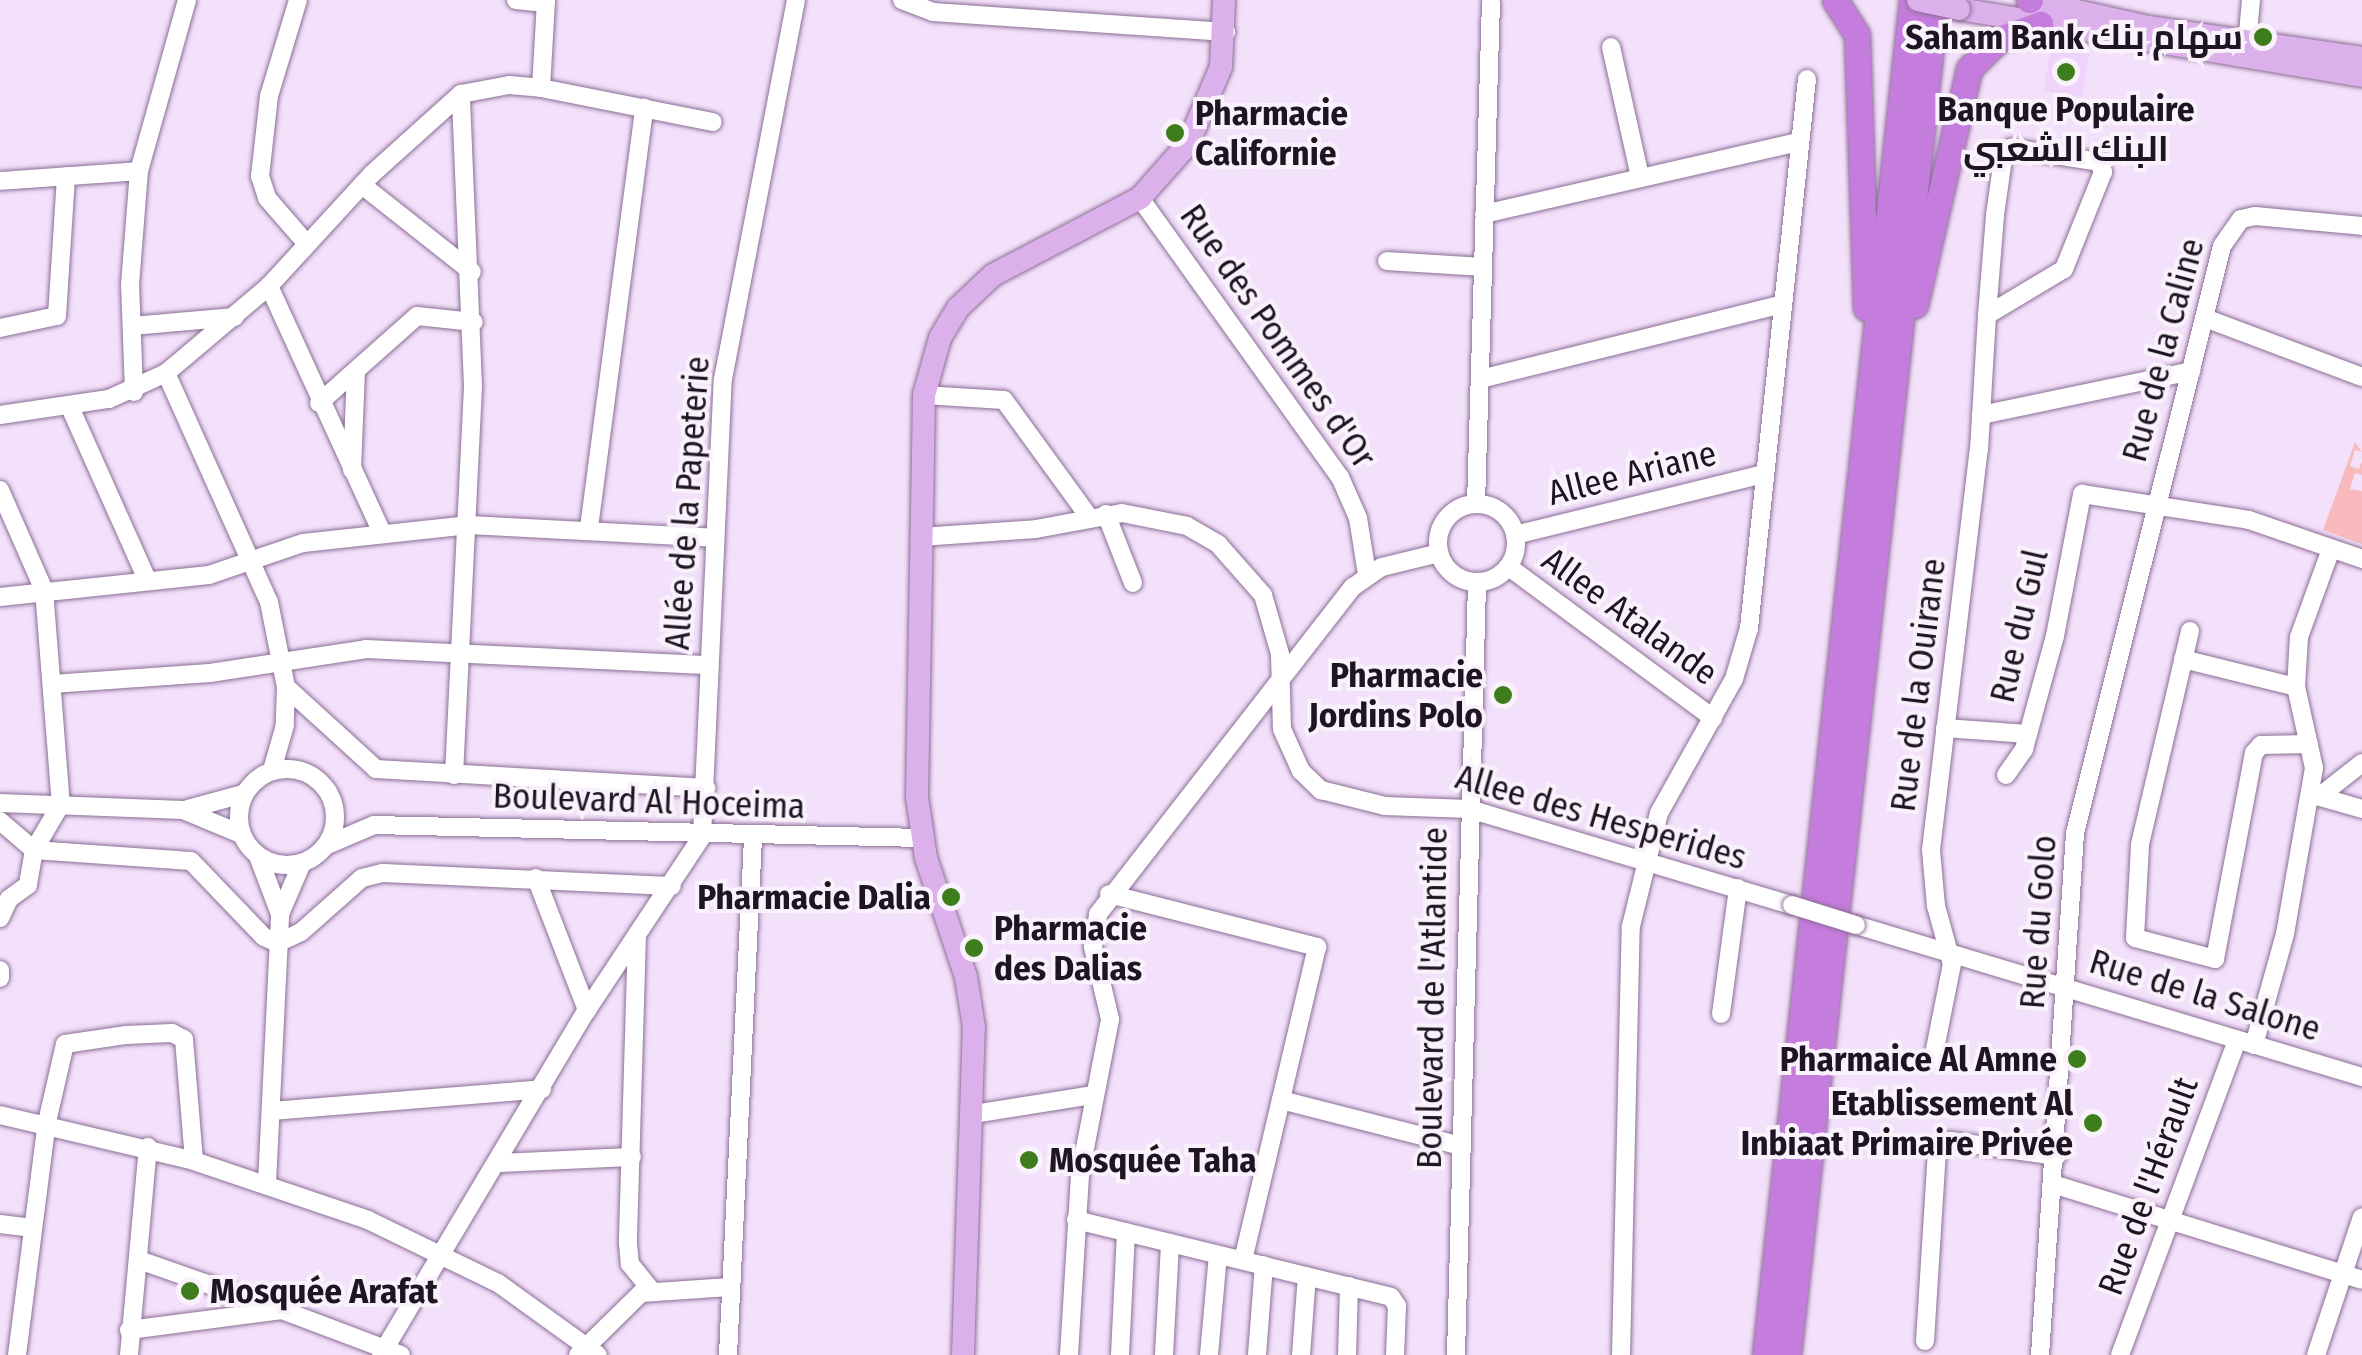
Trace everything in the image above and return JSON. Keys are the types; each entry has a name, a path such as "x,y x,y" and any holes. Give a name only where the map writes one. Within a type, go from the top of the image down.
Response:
{"highway":[{"path":"1835,0 1857,35"},
{"path":"1862,0 1857,35 1870,386"},
{"path":"1765,1355 1915,0"},
{"path":"1788,1355 1888,426 1948,4"},
{"path":"1888,426 1968,69 2032,6"}],"main road":[{"path":"962,1355 974,1114 974,1027 966,977 921,838 916,768 924,395 940,338 958,308 993,275 1140,198 1188,144 1221,68 1226,32 1224,0"},
{"path":"1915,0 2069,5 2247,44 2362,58"},
{"path":"2032,6 2362,76"}],"street":[{"path":"134,392 132,326 139,171 187,0"},
{"path":"298,0 269,96 260,176 274,208 307,244"},
{"path":"516,0 545,2 541,88"},
{"name":"Allée de la Papeterie","path":"702,836 723,379 796,0"},
{"path":"902,0 933,12 1226,32"},
{"path":"2247,44 2251,0"},
{"path":"1476,504 1491,2"},
{"path":"1612,47 1640,176"},
{"path":"1621,1355 1628,950 1645,860 1672,786 1734,679 1749,628 1807,79"},
{"path":"0,416 134,392 166,373 269,286 362,185 460,94 508,85 541,88 714,122"},
{"path":"454,775 469,525 474,322 460,94"},
{"path":"589,528 644,108"},
{"path":"1484,214 1799,142"},
{"name":"Rue de la Ouirane","path":"1933,1060 1951,952 1932,866 1982,416 1987,315 2005,153 2011,148 2099,162 2103,172 2064,269 1987,315"},
{"path":"0,180 139,171"},
{"path":"0,328 48,323 57,316 66,176"},
{"path":"362,185 472,272"},
{"name":"Rue des Pommes d'Or","path":"1140,198 1340,477 1358,518 1367,574"},
{"name":"Rue de la Caline","path":"2156,502 2222,246 2241,219 2272,215 2362,226"},
{"path":"1387,261 1483,266"},
{"path":"269,286 382,532"},
{"path":"1480,379 1783,304"},
{"path":"320,404 417,316 474,322"},
{"path":"132,326 235,317"},
{"path":"2205,318 2362,378"},
{"path":"352,473 356,371"},
{"path":"1982,416 2191,371"},
{"path":"0,803 183,810 243,794 272,770 285,725 283,658 252,560 166,373"},
{"path":"924,395 1004,400 1098,516 1133,583"},
{"path":"69,405 146,579"},
{"name":"Allee Ariane","path":"1516,535 1764,474"},
{"path":"0,490 44,590 61,804 34,850 28,884 9,899 0,918"},
{"name":"Rue du Gul","path":"2006,775 2028,734 2064,593 2076,500 2090,493 2156,502"},
{"path":"2156,502 2249,520 2362,559"},
{"name":"Rue du Golo","path":"2040,1355 2058,1156 2069,876 2082,792 2156,502"},
{"path":"1476,504 1500,511 1516,535 1509,567 1476,583 1454,576 1438,553 1446,519 1476,504"},
{"name":"Allee des Hesperides","path":"920,537 1036,530 1098,516 1187,526 1246,570 1275,626 1290,752 1321,790 1385,806 1469,809 1856,925"},
{"path":"0,598 210,574 303,543 382,532 469,525 589,528 714,538"},
{"name":"Rue de l'Hérault","path":"2120,1355 2284,934 2314,795 2309,744 2296,687 2300,629 2331,549"},
{"path":"1069,1355 1076,1220 1092,1095 1110,1019 1093,930 1109,894 1367,574 1438,553"},
{"name":"Allee Atalande","path":"1509,567 1713,718"},
{"name":"Boulevard de l'Atlantide","path":"1456,1355 1476,583"},
{"path":"2190,631 2140,845 2135,938 2208,960 2218,956 2254,753 2261,745 2309,744"},
{"path":"52,684 210,673 283,658 366,648 710,665"},
{"path":"2183,659 2296,687"},
{"path":"286,687 370,766 454,775 706,788"},
{"path":"267,1183 280,914 302,863 325,846 334,803 305,771 285,725"},
{"path":"1945,728 2028,734"},
{"path":"2314,795 2362,763"},
{"path":"272,770 305,771"},
{"path":"241,834 243,794"},
{"path":"2314,795 2362,809"},
{"name":"Boulevard Al Hoceima","path":"334,803 374,825"},
{"path":"183,810 241,834 258,856 280,914"},
{"path":"0,821 34,850 184,858 278,943"},
{"name":"Boulevard Al Hoceima","path":"325,846 374,825 753,838 921,838"},
{"path":"138,1260 390,1352 441,1252 588,1010 702,836"},
{"path":"728,1355 753,838"},
{"path":"258,856 302,863"},
{"path":"278,943 370,875 536,878 672,886"},
{"path":"536,878 588,1010"},
{"path":"1721,1014 1738,888"},
{"path":"1109,894 1318,946 1243,1260"},
{"name":"Rue de la Salone","path":"1856,925 2362,1076"},
{"path":"637,933 630,1264 651,1290"},
{"path":"0,970 0,978"},
{"path":"16,1355 10,1328 47,1122 66,1044 179,1035 188,1045 194,1161"},
{"path":"271,1111 542,1089"},
{"path":"974,1114 1092,1095"},
{"path":"1282,1100 1460,1146"},
{"path":"0,1114 148,1148 267,1183 441,1252 588,1352 651,1290 730,1287"},
{"path":"1925,1340 1937,1148 1950,1142 2058,1156"},
{"path":"129,1355 148,1148"},
{"path":"498,1163 632,1157"},
{"path":"2056,1185 2362,1280"},
{"path":"2316,1355 2362,1217"},
{"path":"1076,1220 1394,1299 1395,1355"},
{"path":"0,1224 30,1228"},
{"path":"1120,1355 1126,1232"},
{"path":"1164,1355 1170,1242"},
{"path":"1209,1355 1218,1254"},
{"path":"1258,1355 1264,1266"},
{"path":"1301,1355 1307,1276"},
{"path":"1347,1355 1349,1286"},
{"path":"129,1330 282,1310"}],"shaded area":[{"path":"2051,46 2090,52 2082,98 2044,91"},
{"path":"2355,442 2362,452 2355,450 2350,466 2359,469 2362,461 2362,475 2355,473 2350,489 2362,491 2362,544 2323,530"}],"place":[{"name":"Saham Bank سهام بنك","path":"2263,37"},
{"name":"Banque Populaire البنك الشعبي","path":"2066,72"},
{"name":"Pharmacie Californie","path":"1175,133"},
{"name":"Pharmacie Jordins Polo","path":"1503,695"},
{"name":"Pharmacie Dalia","path":"951,897"},
{"name":"Pharmacie des Dalias","path":"974,948"},
{"name":"Pharmaice Al Amne","path":"2077,1059"},
{"name":"Etablissement Al Inbiaat Primaire Privée","path":"2093,1123"},
{"name":"Mosquée Taha","path":"1029,1160"},
{"name":"Mosquée Arafat","path":"190,1291"}]}
